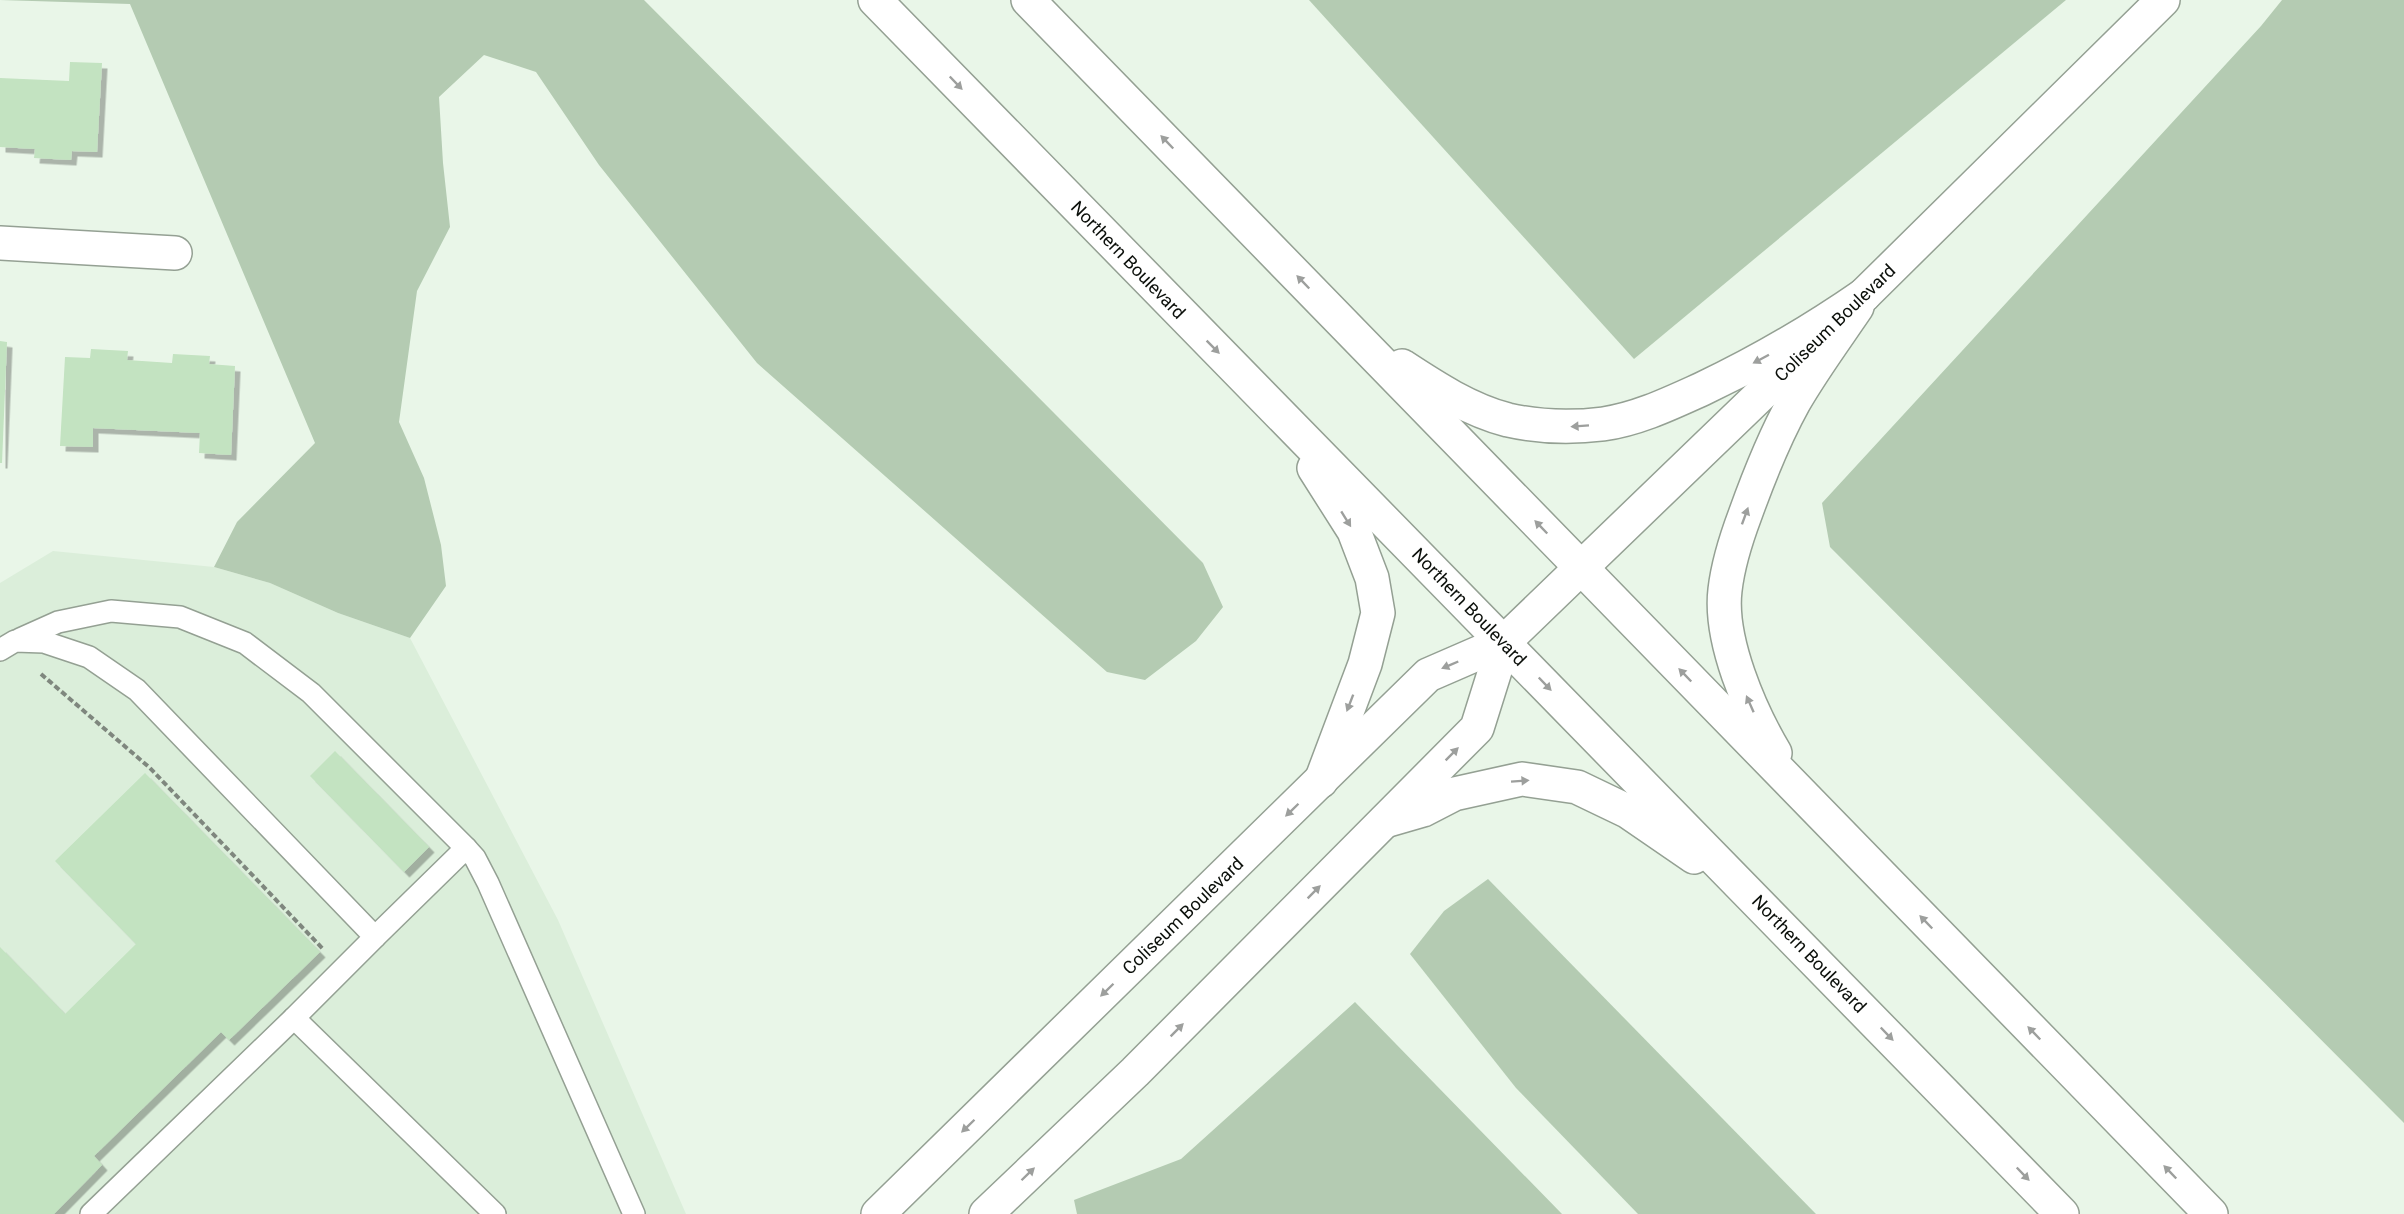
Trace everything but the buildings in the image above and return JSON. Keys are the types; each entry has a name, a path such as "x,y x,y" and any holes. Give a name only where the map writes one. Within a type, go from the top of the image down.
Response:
{"main road":[{"name":"Northern Boulevard","path":"875,0 2062,1214"},
{"path":"1028,0 2211,1214"},
{"name":"Coliseum Boulevard","path":"878,1214 1428,675 1504,642 1582,569 2163,0"},
{"path":"0,243 175,253"},
{"path":"1332,311 1393,360 1433,387 1475,408 1539,426 1569,426 1604,424 1667,405 1793,342 1864,295"},
{"path":"1799,792 1770,745 1744,692 1728,633 1724,591 1733,548 1764,462 1795,402 1864,295"},
{"path":"1281,416 1354,531 1372,578 1378,613 1365,664 1321,781"},
{"name":"Coliseum Boulevard","path":"986,1214 1136,1072 1477,728 1504,642"},
{"path":"1385,821 1423,810 1454,794 1522,779 1577,787 1627,811 1756,900"}],"lane":[{"path":"8,645 58,622 111,611 180,617 245,643 311,693 475,858 634,1214"},
{"path":"8,645 44,642 89,657 137,690 375,937"},
{"path":"92,1214 466,848"},
{"path":"294,1018 495,1214"}],"path":[{"path":"8,645 150,768 342,969"}],"shaded area":[{"path":"0,0 644,0 1203,563 1223,607 1196,641 1145,680 1107,672 757,363 599,165 536,72 484,55 439,97 450,227 417,291 399,422 424,478 441,545 446,586 410,638 338,613 270,583 214,567 237,522 315,443 130,4"},
{"path":"1309,0 2066,0 1634,359"},
{"path":"2282,0 2404,0 2404,1123 1830,547 1822,503 2261,26"},
{"path":"53,551 214,567 270,583 338,613 410,638 558,920 686,1214 0,1214 0,583"},
{"path":"1488,879 1816,1214 1638,1214 1516,1088 1410,954 1444,911"},
{"path":"1355,1002 1562,1214 1077,1214 1074,1200 1181,1159"}]}
